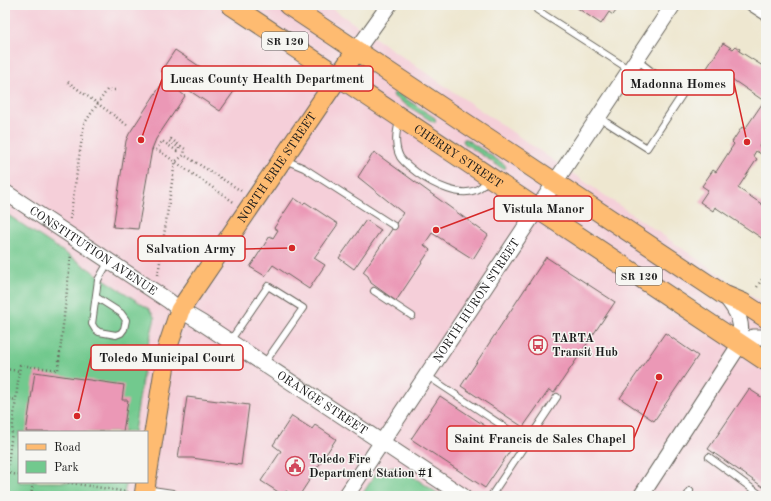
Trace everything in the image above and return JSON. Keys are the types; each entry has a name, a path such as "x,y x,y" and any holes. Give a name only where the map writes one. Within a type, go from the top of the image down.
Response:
{"main road":[{"name":"CHERRY STREET","path":"231,5 766,362"},
{"path":"288,5 356,51"},
{"name":"NORTH ERIE STREET","path":"148,455 168,346 180,310 356,51"},
{"name":"SR 120","path":"356,51 724,295 743,303 766,318"}],"street":[{"name":"NORTH ERIE STREET","path":"356,51 388,5"},
{"name":"NORTH HURON STREET","path":"346,496 673,5"},
{"path":"752,5 766,14"},
{"name":"CONSTITUTION AVENUE","path":"5,192 169,301 180,310"},
{"path":"641,496 740,344 742,330 739,319 733,306 724,295"},
{"name":"ORANGE STREET","path":"180,310 230,341 463,496"},
{"path":"740,344 753,338 766,337"},
{"path":"142,488 172,496"}],"lane":[{"path":"537,10 633,64 682,95 647,148 598,117"},
{"path":"400,117 395,137 400,157 405,163 425,178 452,191 465,192 475,190 482,186 488,176"},
{"path":"283,158 304,168 394,226"},
{"path":"96,298 121,313 124,317 126,320 124,329 121,333 116,335 99,332 92,324 98,280 109,261"},
{"path":"230,341 268,286 303,308 264,364"},
{"path":"374,291 412,316"},
{"path":"426,375 527,442"},
{"path":"491,496 557,397"},
{"path":"709,457 762,496"}],"path":[{"path":"118,8 123,5"},
{"path":"68,82 127,125"},
{"path":"70,219 84,124 107,90 115,90"},
{"path":"156,150 162,141 177,151 179,150 179,148 169,141 171,139 185,149 184,155 175,162 158,275"},
{"path":"152,149 175,162 236,204"},
{"path":"184,155 243,192"},
{"path":"18,475 6,473 20,365 58,370 71,254"},
{"path":"757,287 766,274"},
{"path":"5,369 19,371"},
{"path":"5,398 16,400"},
{"path":"31,496 33,483"},
{"path":"77,483 142,488"}],"shaded area":[{"path":"5,5 327,5 766,306 766,496 5,496"}],"green space":[{"path":"394,93 397,93 435,118 436,122 433,122 394,97"},
{"path":"464,139 505,165 506,168 503,169 464,143"},
{"path":"5,213 149,309 155,318 146,354 134,431 18,431 18,483 126,483 124,496 5,496"},
{"path":"390,467 403,470 442,496 361,496 377,472"}],"building":[{"path":"573,5 616,5 619,7 613,15 609,12 601,24"},
{"path":"723,43 733,49 736,46 740,49 739,51 766,68 766,144 762,142 759,146 764,150 761,154 756,151 753,156 757,159 738,188 766,207 766,241 715,207 713,211 700,202 708,190 702,186 713,170 716,172 734,144 732,142 742,127 745,129 764,101 720,71 717,75 707,68"},
{"path":"175,50 235,90 220,111 184,87 180,92 185,96 156,139 152,149 138,229 113,227 126,141 163,82 176,89 180,84 161,71"},
{"path":"374,152 488,235 473,259 432,233 424,245 430,250 396,301 371,283 368,276 363,272 403,213 358,177"},
{"path":"294,198 303,204 305,202 338,224 314,258 325,265 309,289 273,265 265,276 250,267 270,236 273,238 278,230 274,228"},
{"path":"366,220 381,230 354,269 339,258"},
{"path":"546,257 615,302 554,393 549,390 523,427 461,386"},
{"path":"665,333 698,356 654,421 620,398"},
{"path":"35,372 124,385 122,400 128,400 123,431 26,431"},
{"path":"749,389 766,400 766,489 708,449"},
{"path":"440,396 514,445 485,488 411,439"},
{"path":"187,397 249,405 241,465 192,458 178,458"},
{"name":"Toledo Fire Department Station #1","path":"292,416 312,429 315,425 336,439 299,496 295,496 286,491 283,495 261,481 281,451 273,445"}],"place":[{"name":"Lucas County Health Department","path":"141,140"},
{"name":"Madonna Homes","path":"747,142"},
{"name":"Vistula Manor","path":"436,230"},
{"name":"Salvation Army","path":"292,248"},
{"name":"TARTA Transit Hub","path":"538,345"},
{"name":"Saint Francis de Sales Chapel","path":"659,377"},
{"name":"Toledo Municipal Court","path":"77,416"},
{"name":"Toledo Fire Department Station #1","path":"295,466"}]}
